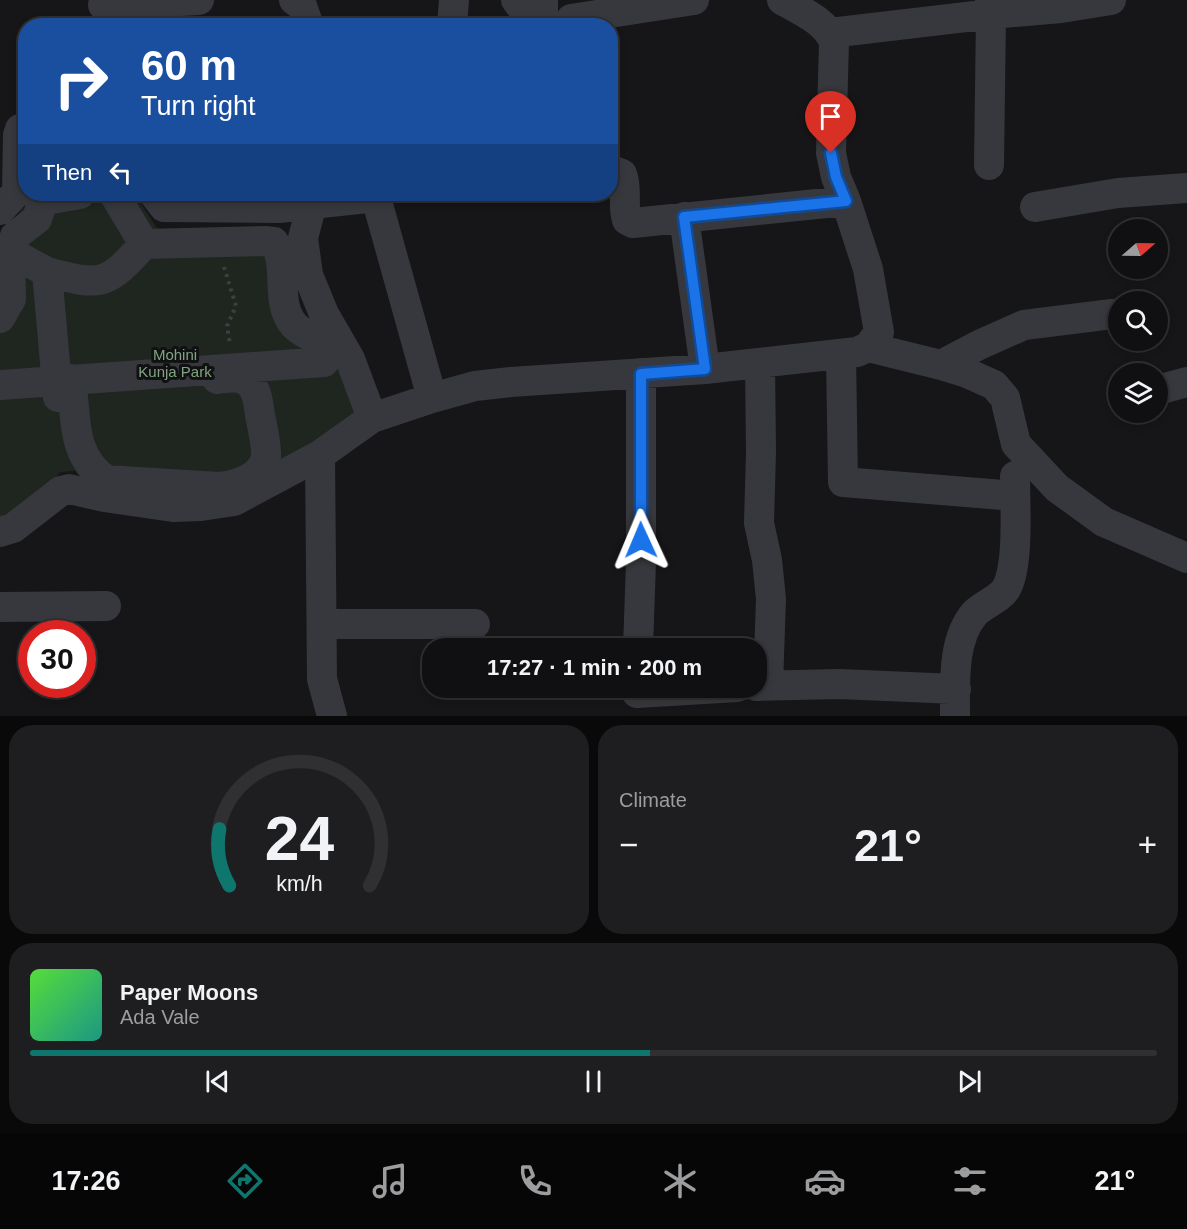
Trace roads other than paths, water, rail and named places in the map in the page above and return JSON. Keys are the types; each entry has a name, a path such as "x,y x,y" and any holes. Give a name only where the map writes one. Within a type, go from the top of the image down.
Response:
{"street":[{"path":"103,10 199,0"},
{"path":"294,0 302,6 306,18"},
{"path":"453,18 454,0"},
{"path":"516,0 528,16 533,18"},
{"path":"537,18 543,14 543,0"},
{"path":"571,18 694,0"},
{"path":"782,0 827,19 991,7 1061,8 1110,0"},
{"path":"989,165 991,7"},
{"path":"827,19 835,53 831,153 836,177 868,269 879,332 854,350 843,483 1015,496"},
{"path":"0,210 17,192 18,135"},
{"path":"618,172 622,174 625,182 624,212 627,220 633,223 846,201"},
{"path":"1035,207 1118,193 1187,188"},
{"path":"0,318 11,299 10,252 15,236 37,219 45,201"},
{"path":"118,201 144,244"},
{"path":"159,201 164,207 279,208 305,201"},
{"path":"312,201 303,238 308,275 324,314 350,359 372,418"},
{"path":"377,201 432,398"},
{"path":"684,217 705,369"},
{"path":"10,252 47,272 83,281 99,281 112,275 128,262 144,244 274,242 279,250 282,294 288,315 295,327 319,341 324,362 67,384"},
{"path":"0,384 67,384 242,378 250,383 257,393 266,457 261,468 250,478 235,485 219,487 106,480 95,472 85,460 79,447 67,384 47,272"},
{"path":"940,365 1024,325 1108,314"},
{"path":"0,532 13,528 61,491 69,489 104,497 173,507 234,501 320,455 372,418 475,386 705,369 854,350 940,365 967,373 994,385 1005,398 1016,444 1014,566 1007,589 977,611 966,625 957,654 955,703 839,684 767,685"},
{"path":"760,363 759,523 767,560 771,599 767,638"},
{"path":"638,638 642,562 641,374"},
{"path":"1168,387 1187,382"},
{"path":"67,384 69,489"},
{"path":"1016,444 1057,488 1104,522 1187,558"},
{"path":"320,455 322,679 332,716"},
{"path":"0,607 106,606"},
{"path":"322,624 475,624"}],"park label":[{"name":"Mohini Kunja Park","path":"175,362"}]}
